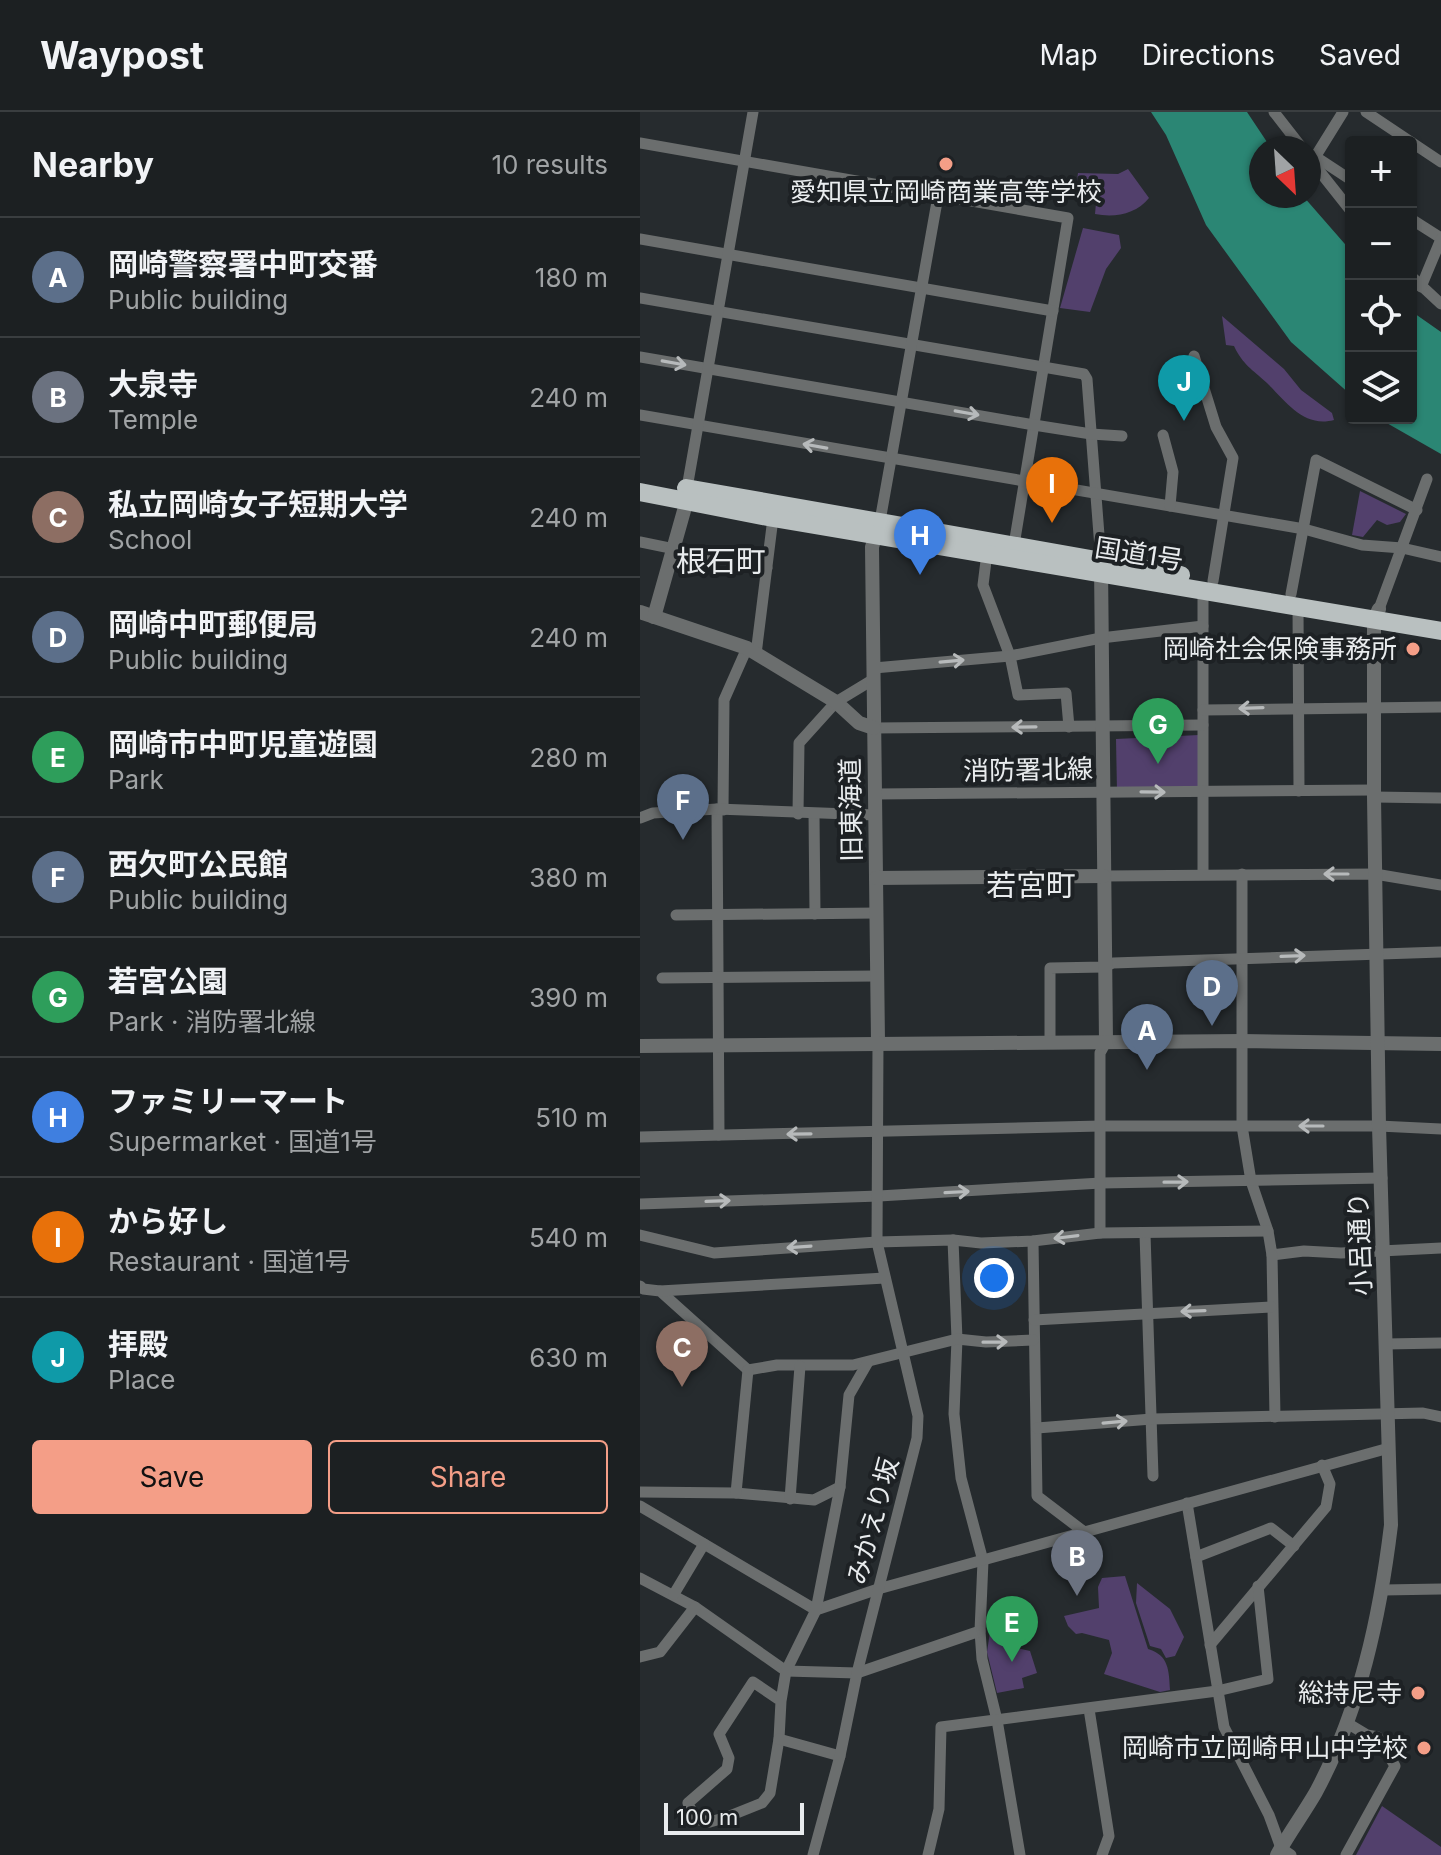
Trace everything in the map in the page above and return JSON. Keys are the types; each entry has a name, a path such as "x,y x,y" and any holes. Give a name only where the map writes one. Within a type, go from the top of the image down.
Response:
{"highway":[{"name":"国道1号","path":"640,480 773,518 1014,545 1101,568"},
{"name":"国道1号","path":"640,492 687,494 878,528 987,553 1101,568 1377,614 1441,631"},
{"name":"国道1号","path":"1377,614 1441,619"}],"street":[{"path":"647,614 674,548 687,494 753,112"},
{"path":"1274,112 1293,136"},
{"path":"1321,145 1343,112"},
{"path":"1366,112 1402,136"},
{"path":"640,143 1068,218 1014,545"},
{"path":"1417,146 1441,162"},
{"path":"1321,164 1345,177"},
{"path":"1321,171 1349,208"},
{"path":"938,196 891,459 872,547 874,728 1203,725"},
{"path":"1417,223 1441,239 1421,287"},
{"path":"640,239 1053,311"},
{"path":"1415,280 1441,304"},
{"path":"640,298 1084,374 1087,379 1101,568 1106,1042 1100,1053 1100,1233"},
{"path":"1194,356 1216,427 1233,458 1203,626 1203,874"},
{"path":"640,357 1034,425 1122,436"},
{"path":"640,415 1304,529 1362,545 1402,548 1441,557"},
{"path":"1163,435 1173,472 1170,506"},
{"path":"1299,791 1295,600 1316,460 1417,510"},
{"path":"1377,614 1427,479"},
{"path":"719,1135 717,914 724,700 752,651 773,518"},
{"path":"640,542 767,568"},
{"path":"987,553 983,585 1010,656 1018,695 1066,693 1069,727"},
{"name":"旧東海道","path":"647,614 752,651 836,702 859,723 874,728 876,878 1375,874 1441,885"},
{"name":"小呂通り","path":"1283,1853 1347,1723 1383,1590 1391,1525 1375,874 1377,614"},
{"path":"798,814 799,743 836,702 874,673 1010,656 1101,638 1203,626"},
{"path":"1203,710 1441,707"},
{"name":"消防署北線","path":"876,794 1299,791 1441,798"},
{"path":"640,818 653,813 720,810 875,815"},
{"path":"814,814 815,914"},
{"path":"1242,874 1242,1126 1251,1181 1268,1231 1272,1255 1275,1417"},
{"path":"876,878 878,1042"},
{"path":"676,915 877,913"},
{"path":"1050,1042 1050,968 1104,967 1113,963 1441,952"},
{"path":"662,978 877,976"},
{"path":"640,1046 1242,1041 1441,1044"},
{"name":"みかえり坂","path":"813,1855 917,1438 918,1416 877,1242 878,1042"},
{"path":"640,1137 1101,1126 1379,1126 1441,1129"},
{"path":"640,1204 879,1196 1101,1183 1382,1178"},
{"path":"640,1235 714,1253 877,1242 1033,1241 1100,1233 1268,1231"},
{"path":"1145,1234 1153,1476"},
{"path":"953,1240 957,1339 954,1414 961,1478 983,1561 982,1659 997,1720 1017,1854"},
{"path":"1033,1241 1037,1496 1083,1531"},
{"path":"1272,1255 1441,1248"},
{"path":"640,1286 660,1291 885,1278"},
{"path":"660,1291 748,1370"},
{"path":"1034,1320 1271,1307"},
{"path":"748,1370 777,1365 853,1365 957,1339 986,1342 1033,1340"},
{"path":"1386,1344 1441,1343"},
{"path":"781,1701 753,1682 719,1734 729,1758 727,1769 688,1803 695,1819 710,1822 762,1803 770,1793 786,1671 816,1610 840,1487 849,1395 868,1362"},
{"path":"790,1499 800,1366"},
{"path":"736,1493 748,1370"},
{"path":"1037,1428 1152,1419 1423,1413 1441,1417"},
{"path":"640,1506 816,1610 878,1589 1083,1531 1389,1448"},
{"path":"1210,1645 1326,1507 1330,1484 1322,1465"},
{"path":"640,1492 736,1493 814,1500 840,1487"},
{"path":"1187,1503 1224,1727 1269,1815 1283,1853"},
{"path":"1196,1557 1271,1528 1294,1546"},
{"path":"674,1594 704,1544"},
{"path":"640,1578 695,1607 786,1671 857,1673 980,1631"},
{"path":"928,1855 939,1809 941,1727 1217,1691 1268,1679 1258,1586"},
{"path":"1383,1590 1441,1589"},
{"path":"640,1657 660,1652 695,1607"},
{"path":"1089,1709 1109,1836 1102,1855"},
{"path":"1346,1855 1395,1766 1378,1737 1367,1735 1347,1723"},
{"path":"779,1739 840,1756"}],"shaded area":[{"path":"1151,112 1247,112 1263,136 1249,136 1249,208 1313,208 1345,244 1345,390 1291,342 1206,225 1166,135"},
{"path":"1128,169 1149,198 1131,211 1117,215 1095,214 1096,203 1091,196 1075,194 1078,173 1118,174"},
{"path":"1083,228 1119,235 1121,248 1106,269 1090,312 1060,308"},
{"path":"1417,315 1441,332 1441,454 1388,424 1417,424"},
{"path":"1222,316 1284,369 1301,390 1332,413 1334,420 1314,420 1296,412 1244,362 1234,346 1226,345"},
{"path":"1360,491 1406,514 1400,522 1387,525 1377,520 1363,537 1352,535"},
{"path":"1199,735 1201,788 1117,791 1116,739"},
{"path":"1125,1576 1148,1649 1160,1655 1166,1665 1170,1690 1160,1692 1104,1674 1112,1653 1109,1640 1076,1634 1064,1616 1099,1608 1098,1587 1102,1578"},
{"path":"1137,1583 1170,1609 1184,1637 1175,1656 1166,1658 1161,1649 1150,1646 1136,1603"},
{"path":"1001,1629 1009,1646 1030,1651 1037,1673 1022,1678 1024,1688 997,1693 987,1652 990,1632"},
{"path":"1382,1806 1441,1847 1441,1855 1356,1855"}],"place":[{"name":"愛知県立岡崎商業高等学校","path":"946,164"},
{"name":"拝殿","path":"1184,421"},
{"name":"から好し","path":"1052,523"},
{"name":"ファミリーマート","path":"920,575"},
{"name":"岡崎社会保険事務所","path":"1413,649"},
{"name":"若宮公園","path":"1158,764"},
{"name":"西欠町公民館","path":"683,840"},
{"name":"岡崎中町郵便局","path":"1212,1026"},
{"name":"岡崎警察署中町交番","path":"1147,1070"},
{"name":"私立岡崎女子短期大学","path":"682,1387"},
{"name":"大泉寺","path":"1077,1596"},
{"name":"岡崎市中町児童遊園","path":"1012,1662"},
{"name":"総持尼寺","path":"1418,1693"},
{"name":"岡崎市立岡崎甲山中学校","path":"1424,1748"}],"district":[{"name":"根石町","path":"721,562"},
{"name":"若宮町","path":"1031,886"}]}
